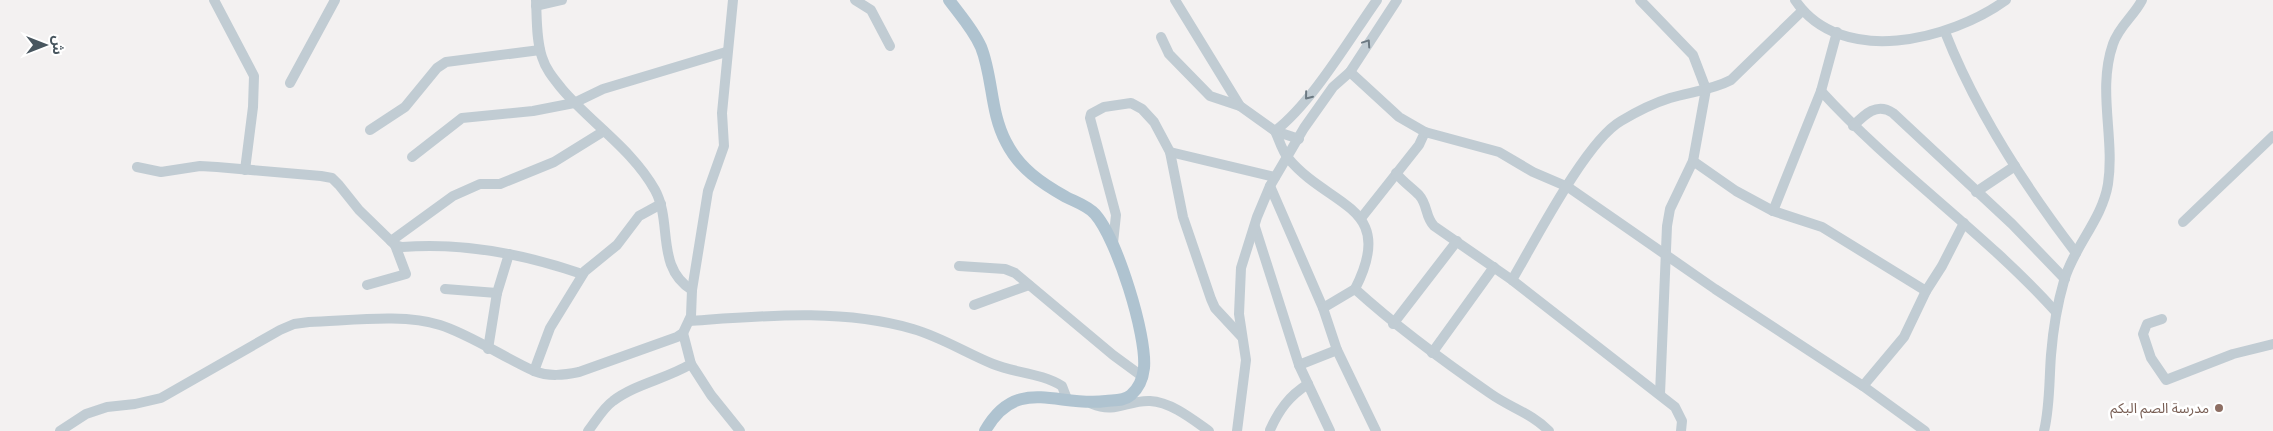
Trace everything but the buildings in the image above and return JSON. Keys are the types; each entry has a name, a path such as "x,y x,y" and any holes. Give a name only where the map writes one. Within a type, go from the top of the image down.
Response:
{"main road":[{"path":"949,0 969,27 981,48 999,124 1018,162 1044,183 1094,213 1113,243 1123,268 1141,336 1144,366 1143,377 1131,395 1121,400 1092,404 1067,399 1028,397 1015,400 1004,406 985,431"}],"street":[{"path":"214,0 254,76 253,107 245,170"},
{"path":"290,83 335,0"},
{"path":"562,0 536,3 540,50 547,71 574,103 604,131 640,170 654,189 661,204 667,248 674,273 680,282 692,290"},
{"path":"60,431 86,414 107,407 136,404 161,398 181,388 216,365 294,324 409,319 426,321 452,330 534,371 563,376 621,359 677,337 683,333 689,321 692,290 708,191 724,146 722,113 726,52 733,0"},
{"path":"855,0 871,10 890,46"},
{"path":"1175,0 1240,106"},
{"path":"1275,130 1286,122 1322,78 1377,0"},
{"path":"1236,431 1246,360 1241,336 1239,296 1241,268 1255,227 1272,182 1304,128 1333,87 1350,72 1397,0"},
{"path":"1640,0 1693,55 1706,89 1693,161 1670,209 1667,226 1660,394"},
{"path":"1795,0 1802,11 1837,32 1866,40 1886,41 1909,40 1945,32 1971,22 2006,0"},
{"path":"2044,431 2049,401 2051,354 2056,312 2065,279 2076,253 2089,233 2108,186 2110,166 2105,84 2108,58 2121,27 2142,0"},
{"path":"1512,280 1580,165 1620,122 1666,99 1718,87 1731,80 1802,11"},
{"path":"1773,212 1821,91 1837,32"},
{"path":"1945,32 1961,70 2015,166 2076,253"},
{"path":"1162,37 1170,54 1210,96 1240,106 1275,130 1299,139"},
{"path":"370,130 405,107 438,68 446,62 540,50"},
{"path":"412,157 462,118 533,111 574,103 603,89 726,52"},
{"path":"1350,72 1399,117 1425,132 1500,152 1533,172 1568,187 1666,256 1863,386 1925,431"},
{"path":"1322,78 1333,87"},
{"path":"1821,91 1854,126 1918,185 2014,267 2056,312"},
{"path":"1113,243 1116,215 1090,122 1091,114 1104,107 1131,103 1142,109 1154,122 1170,152 1183,217 1196,261 1215,308 1241,336"},
{"path":"1854,126 1870,111 1887,109 2012,224 2065,279"},
{"path":"1275,130 1287,157 1301,171 1362,217 1367,230 1367,260 1355,289 1323,308"},
{"path":"393,243 453,196 480,184 500,184 554,162 604,131"},
{"path":"1362,217 1419,145 1425,132"},
{"path":"2183,222 2273,136"},
{"path":"1170,152 1272,182"},
{"path":"1693,161 1736,191 1773,212 1822,228 1926,291"},
{"path":"137,167 161,172 200,166 332,178 359,210 393,243 402,247 449,245 509,254 582,274"},
{"path":"1976,192 2015,166"},
{"path":"1396,173 1405,184 1418,194 1425,204 1428,220 1512,280 1660,394 1681,414 1681,431"},
{"path":"1272,182 1338,350 1376,431"},
{"path":"534,371 550,328 582,274 616,245 639,216 661,204"},
{"path":"1863,386 1904,337 1926,291 1942,266 1964,223"},
{"path":"1255,227 1299,365 1330,431"},
{"path":"1393,324 1457,241"},
{"path":"367,286 406,274 393,243"},
{"path":"488,349 497,293 509,254"},
{"path":"959,266 1010,270 1143,377"},
{"path":"1432,353 1494,267"},
{"path":"974,305 1029,286"},
{"path":"445,289 497,293"},
{"path":"1355,289 1393,324 1432,353 1500,400 1536,418 1549,431"},
{"path":"689,321 801,316 869,320 914,329 995,365 1056,383 1062,386 1067,399"},
{"path":"2162,319 2147,324 2143,334 2151,358 2166,380 2233,354 2273,344"},
{"path":"683,333 690,364 711,395 740,431"},
{"path":"1299,365 1338,350"},
{"path":"588,431 611,402 623,394 676,373 690,364"},
{"path":"1270,430 1281,407 1297,391 1308,384"},
{"path":"1092,404 1111,408 1141,402 1157,403 1181,412 1209,431"}],"place":[{"name":"مدرسة الصم البكم","path":"2219,408"}]}
